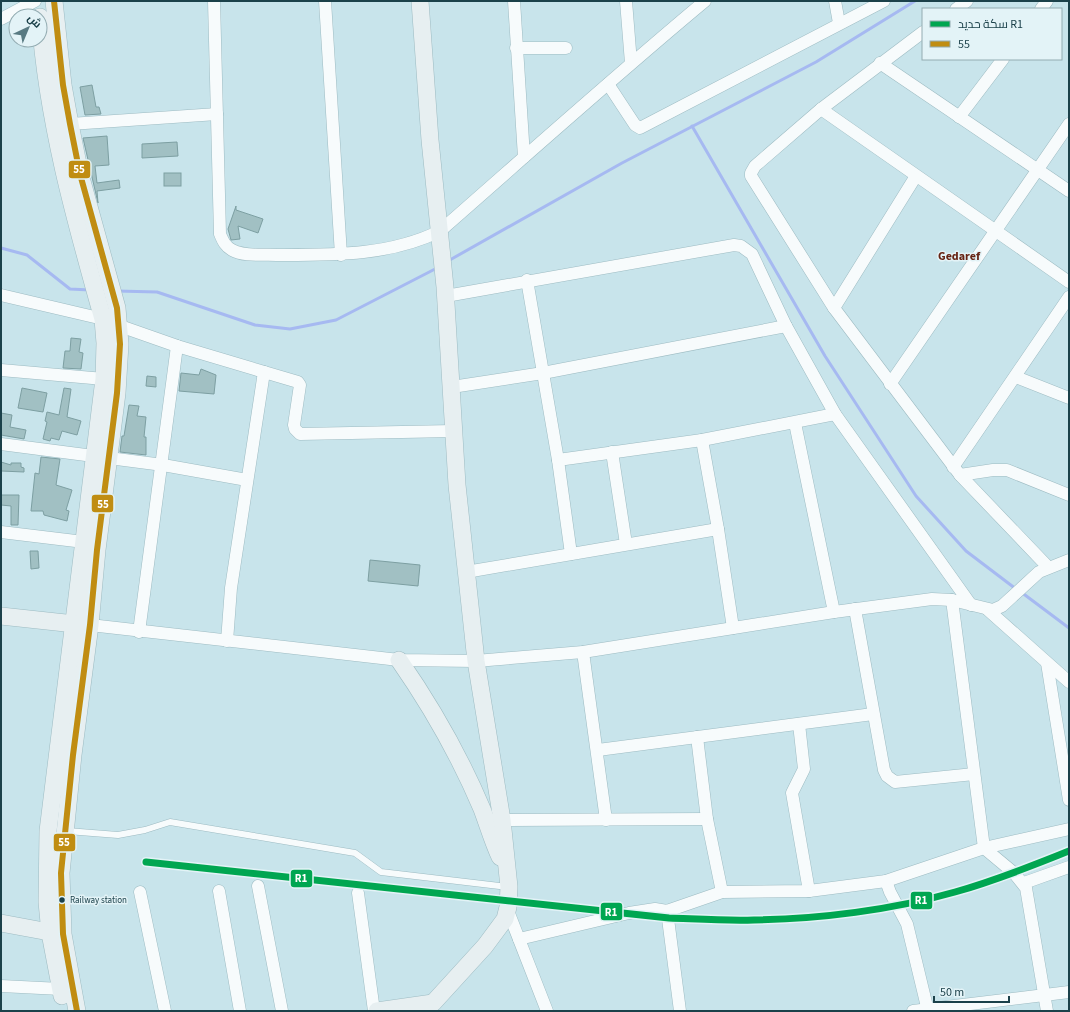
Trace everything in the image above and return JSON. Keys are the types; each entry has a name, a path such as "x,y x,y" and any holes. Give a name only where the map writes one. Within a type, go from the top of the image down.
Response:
{"main road":[{"path":"54,1 63,85 80,174 117,308 120,326 120,361 84,542 82,625"},
{"path":"377,1011 434,1007 485,946 505,919 508,911 508,881 502,820 476,661 466,572 453,430 446,291 430,140 420,1"},
{"path":"44,48 52,112 64,175 103,319 106,343 97,550 82,625 60,820 46,879 57,934 77,1011"},
{"path":"1,616 82,625"},
{"path":"398,660 437,719 465,773 481,808 508,881"},
{"path":"60,820 61,873 57,934 61,989 66,1011"},
{"path":"1,923 57,934"}],"street":[{"path":"1,19 36,1"},
{"path":"214,1 220,234 224,244 239,253 341,255 386,249 421,240 441,237 524,157 631,63 705,1"},
{"path":"324,1 341,255"},
{"path":"514,1 524,157"},
{"path":"626,1 631,63"},
{"path":"836,1 839,23"},
{"path":"608,84 635,125 640,128 839,23 884,1"},
{"path":"958,8 968,1"},
{"path":"922,33 821,109 755,166 751,176 834,308 890,384 957,471 1048,567"},
{"path":"516,48 566,48"},
{"path":"959,117 1002,60"},
{"path":"880,63 1069,191"},
{"path":"821,109 916,176 997,230 1069,282"},
{"path":"70,124 217,114"},
{"path":"890,384 1069,124"},
{"path":"834,308 916,176"},
{"path":"446,291 527,280 734,245 741,246 752,254 786,326 835,414 970,605"},
{"path":"527,280 558,460 570,554"},
{"path":"1,296 103,319"},
{"path":"957,471 1016,377 1068,301"},
{"path":"120,326 178,346 299,383 294,429 300,434 453,430"},
{"path":"452,387 544,373 786,326"},
{"path":"139,632 178,346"},
{"path":"1,370 104,380"},
{"path":"227,641 232,588 264,372"},
{"path":"1016,377 1069,398"},
{"path":"558,460 702,440 835,414"},
{"path":"795,423 834,612"},
{"path":"702,440 718,529 733,628"},
{"path":"1,444 101,456 247,480"},
{"path":"612,452 626,544"},
{"path":"957,471 1007,470 1069,495"},
{"path":"466,572 718,529"},
{"path":"1,532 84,542"},
{"path":"82,625 398,660 476,661 583,652 834,612 932,599 952,600 988,610 997,609 1029,580 1048,567 1069,560"},
{"path":"952,600 984,848 1024,883 1046,994 1047,1011"},
{"path":"855,609 884,770 891,780 895,782 974,774"},
{"path":"988,610 1069,682"},
{"path":"583,652 598,750 606,820"},
{"path":"1047,663 1069,800"},
{"path":"598,750 873,714"},
{"path":"799,724 804,769 792,793 809,891"},
{"path":"697,738 707,819 722,892"},
{"path":"502,820 707,819"},
{"path":"519,939 629,913 655,909 667,911 722,892 809,891 886,881 984,848 1069,829"},
{"path":"1024,883 1069,867"},
{"path":"886,881 890,892 908,924 928,1010"},
{"path":"258,886 282,1011"},
{"path":"220,891 240,1011"},
{"path":"140,892 165,1011"},
{"path":"358,893 374,1011"},
{"path":"508,911 547,1011"},
{"path":"667,911 680,1011"},
{"path":"1,986 61,989"},
{"path":"913,1011 1069,992"}],"lane":[{"path":"60,820 118,835 145,830 170,822 355,853 381,872 508,881"}],"building":[{"path":"92,85 96,107 99,107 101,114 85,115 80,87"},
{"path":"107,136 109,165 95,166 97,183 119,180 120,188 97,191 98,203 83,138"},
{"path":"177,142 178,156 142,158 142,144"},
{"path":"164,173 181,173 181,186 164,186"},
{"path":"236,206 236,210 263,219 258,233 238,226 240,239 231,240 228,229"},
{"path":"71,338 81,339 79,352 83,353 81,369 63,368 65,351 70,351"},
{"path":"201,369 216,375 214,394 179,391 181,373 199,375"},
{"path":"147,376 156,377 156,387 146,386"},
{"path":"22,388 47,393 43,412 18,408"},
{"path":"64,388 71,389 67,417 81,421 77,435 62,431 59,440 51,438 50,441 43,439 47,422 45,421 47,412 59,415"},
{"path":"129,405 139,406 137,416 146,417 144,437 146,437 146,455 120,452"},
{"path":"1,413 12,415 10,427 26,430 24,439 1,435"},
{"path":"41,457 60,459 56,485 72,490 66,510 69,511 67,521 44,515 43,511 31,511 35,473 39,474"},
{"path":"1,462 11,465 11,463 21,463 21,467 24,468 24,472 1,471"},
{"path":"1,495 19,495 18,525 11,525 11,506 1,505"},
{"path":"30,551 38,551 39,568 31,569"},
{"path":"370,560 420,565 418,586 368,581"}],"waterway":[{"path":"448,261 622,163 816,62 915,1"},
{"path":"692,126 825,356 916,496 966,551 1016,589"},
{"path":"1,248 27,255 70,289 90,290"},
{"path":"117,291 157,292 255,325 290,329 336,320 437,268"},
{"path":"1021,592 1069,628"}],"rail line":[{"name":"R1","path":"146,862 669,918 743,920 804,918 881,909 906,904 984,883 1069,851"}],"transit line":[{"name":"55","path":"54,1 63,85 70,124 80,174 117,308 120,344 117,393 73,755 61,873 63,934 77,1011"}],"place":[{"name":"Railway station","path":"62,900"}],"district":[{"name":"Gedaref","path":"959,256"}]}
